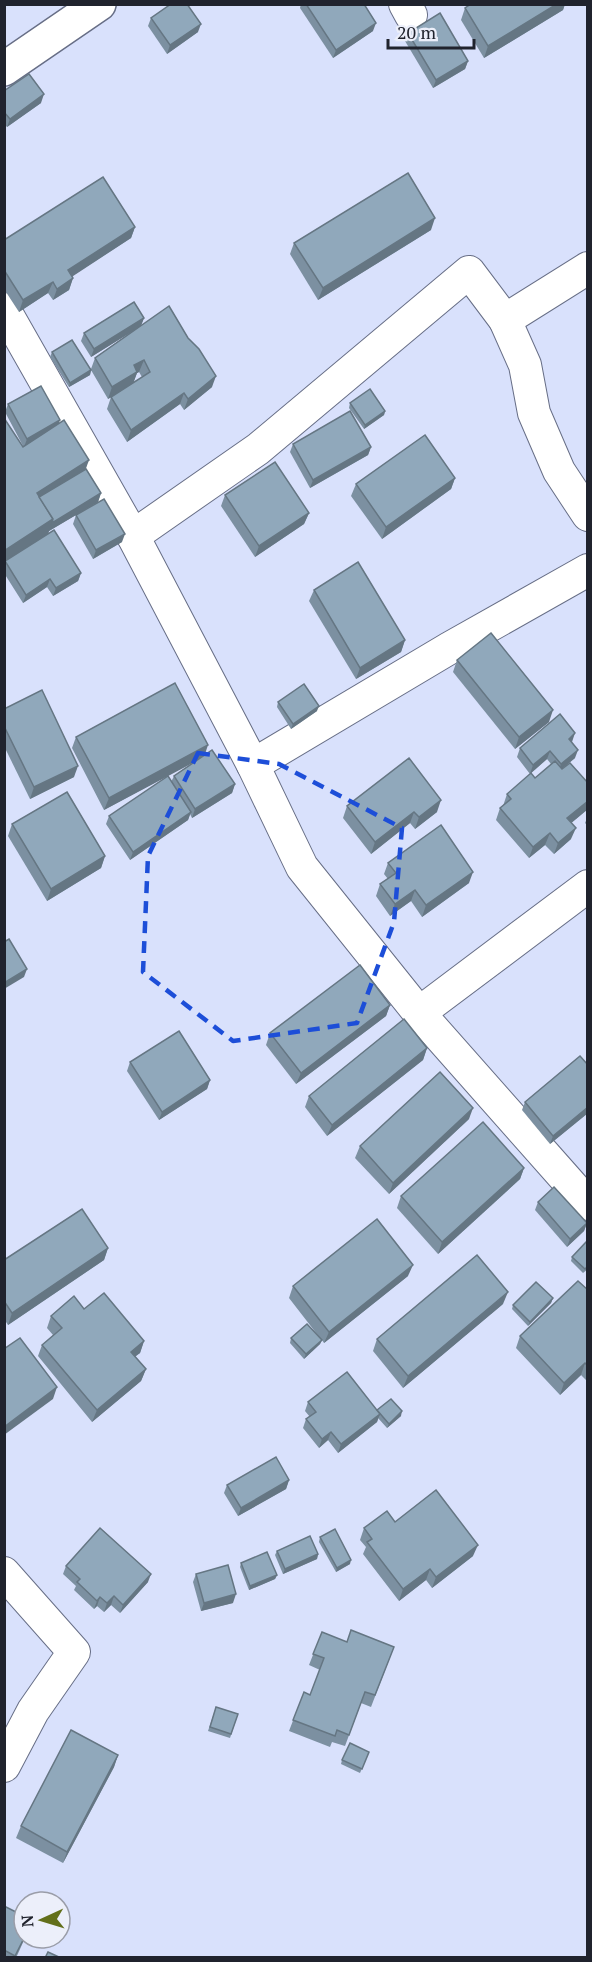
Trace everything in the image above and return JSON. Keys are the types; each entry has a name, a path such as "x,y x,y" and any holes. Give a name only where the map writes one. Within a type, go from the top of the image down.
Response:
{"main road":[{"path":"4,69 99,4"}],"street":[{"path":"505,320 588,268"},
{"path":"133,536 258,449 469,272 505,320 525,365 534,413 559,471 588,515"},
{"path":"4,309 133,536 253,765 302,867 419,1013 585,1198"},
{"path":"253,765 448,649 588,570"},
{"path":"419,1013 588,886"},
{"path":"4,1573 74,1652 33,1711 4,1766"}],"highlighted area":[{"path":"198,753 279,764 402,828 394,922 357,1023 233,1041 143,972 148,856"}],"building":[{"path":"171,4 187,4 201,24 170,45 151,18"},
{"path":"306,4 364,4 376,23 336,50"},
{"path":"471,4 557,4 488,46 465,8"},
{"path":"440,13 468,61 436,80 408,33"},
{"path":"29,74 44,94 10,119 4,112 4,91"},
{"path":"408,173 435,218 323,288 294,243"},
{"path":"103,177 135,227 68,270 73,278 57,289 53,282 23,300 4,270 4,240"},
{"path":"134,302 144,318 94,349 84,333"},
{"path":"169,306 188,338 199,349 216,376 188,399 184,393 131,430 111,397 150,372 144,360 134,365 137,372 112,387 95,358"},
{"path":"72,340 91,370 70,383 52,352"},
{"path":"41,386 60,420 27,439 8,404"},
{"path":"370,389 385,411 365,425 350,403"},
{"path":"350,411 371,447 313,480 293,444"},
{"path":"4,418 23,447 64,420 89,460 37,493 53,519 4,551"},
{"path":"425,435 455,478 386,527 356,484"},
{"path":"275,462 309,513 259,546 225,495"},
{"path":"86,469 101,493 52,523 53,519 39,497"},
{"path":"104,499 125,534 96,550 76,515"},
{"path":"54,530 81,573 56,588 50,579 26,595 5,561"},
{"path":"358,562 405,640 360,668 314,590"},
{"path":"491,633 553,710 519,737 457,660"},
{"path":"175,683 208,745 109,798 76,737"},
{"path":"304,684 319,706 293,724 278,702"},
{"path":"42,690 78,766 34,787 4,726 4,709"},
{"path":"560,714 575,733 569,739 578,750 561,764 550,751 533,765 520,748"},
{"path":"212,750 235,784 195,809 174,776"},
{"path":"409,758 441,800 419,817 414,812 375,842 347,806"},
{"path":"555,761 562,769 570,763 588,783 588,801 567,818 576,828 558,843 550,833 533,847 500,808 511,799 507,794 531,773 535,778"},
{"path":"168,776 191,812 133,852 109,816"},
{"path":"67,792 105,856 51,889 12,824"},
{"path":"441,825 473,872 426,905 415,890 395,904 380,884 396,873 388,863"},
{"path":"9,939 27,969 4,983 4,942"},
{"path":"360,965 390,1005 301,1073 270,1033"},
{"path":"404,1019 427,1048 332,1125 309,1096"},
{"path":"179,1031 210,1080 162,1112 130,1062"},
{"path":"580,1056 588,1065 588,1107 553,1136 525,1102"},
{"path":"440,1072 473,1108 393,1183 360,1146"},
{"path":"483,1122 524,1168 442,1242 401,1196"},
{"path":"554,1187 587,1223 570,1239 538,1202"},
{"path":"82,1209 108,1248 12,1313 4,1301 4,1260"},
{"path":"377,1219 413,1265 329,1332 293,1286"},
{"path":"588,1240 588,1266 585,1269 572,1257"},
{"path":"477,1255 508,1292 408,1376 377,1339"},
{"path":"578,1281 588,1290 588,1366 585,1363 564,1383 520,1336"},
{"path":"536,1282 553,1298 530,1322 513,1305"},
{"path":"104,1293 144,1341 131,1352 146,1369 97,1410 42,1345 62,1328 51,1316 74,1296 84,1309"},
{"path":"307,1324 322,1340 306,1354 291,1338"},
{"path":"20,1338 57,1387 4,1427 4,1349"},
{"path":"347,1372 380,1414 341,1444 331,1432 322,1439 306,1419 316,1412 308,1402"},
{"path":"391,1399 402,1411 389,1424 377,1410"},
{"path":"276,1457 289,1480 241,1508 227,1485"},
{"path":"436,1490 478,1545 436,1577 430,1569 403,1589 367,1542 372,1539 364,1528 387,1511 395,1522"},
{"path":"100,1528 151,1574 123,1605 114,1596 107,1603 100,1597 97,1601 77,1582 80,1579 66,1566"},
{"path":"335,1529 351,1560 337,1568 320,1537"},
{"path":"310,1536 318,1554 285,1569 277,1551"},
{"path":"267,1552 277,1575 250,1586 241,1563"},
{"path":"228,1565 236,1594 204,1603 196,1574"},
{"path":"351,1630 394,1647 375,1695 365,1692 349,1735 337,1730 335,1736 293,1720 304,1692 310,1695 324,1658 313,1654 322,1632 347,1642"},
{"path":"216,1707 238,1714 231,1734 210,1727"},
{"path":"71,1730 118,1755 67,1852 21,1826"},
{"path":"350,1743 369,1752 362,1769 342,1760"},
{"path":"4,1906 12,1910 12,1950 18,1950 15,1956 4,1950"},
{"path":"48,1952 61,1958 45,1958"}]}
